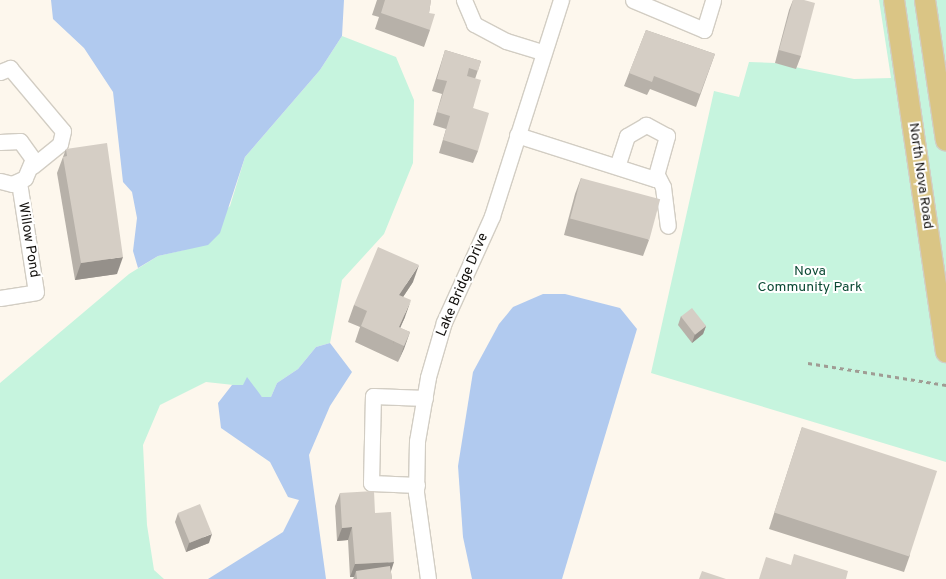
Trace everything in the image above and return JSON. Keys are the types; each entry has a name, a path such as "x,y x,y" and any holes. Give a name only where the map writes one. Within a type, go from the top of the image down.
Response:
{"main road":[{"name":"North Nova Road","path":"894,0 946,352"},
{"path":"925,0 946,140"}],"street":[{"path":"464,0 474,24 506,41 542,52"},
{"name":"Lake Bridge Drive","path":"428,579 417,485 425,398 444,322 492,216 542,52 561,0"},
{"path":"633,0 704,30 713,0"},
{"name":"Willow Pond","path":"0,72 10,68 63,132 60,144 33,166 19,182 36,292 0,298"},
{"path":"516,136 655,179 667,136 646,125 627,136 616,166"},
{"path":"1,140 13,139 26,146 33,166"},
{"path":"657,175 663,187 668,226"},
{"name":"Willow Pond","path":"0,181 19,182"},
{"path":"417,485 371,483 373,396 425,398"}],"path":[{"path":"808,363 946,385"}],"green space":[{"name":"Nova Community Park","path":"879,0 946,0 946,462 651,373 714,91 739,97 749,62 775,63 854,79 891,78"},
{"path":"342,36 396,57 414,100 413,163 384,234 342,280 330,343 316,347 298,369 277,383 271,397 262,397 252,387 206,382 160,405 143,445 147,525 154,570 164,579 0,579 0,383 129,274 158,256 184,250 230,206 245,157 320,70"}],"water":[{"path":"51,0 344,0 342,36 320,70 245,157 220,233 208,245 158,256 138,268 133,251 137,218 132,192 123,182 113,92 84,48 53,19"},
{"path":"543,294 565,294 620,308 637,329 562,579 472,579 463,537 458,466 473,372 499,324 513,307"},
{"path":"330,343 352,372 330,406 309,455 326,579 208,579 283,532 299,500 288,497 270,462 221,428 218,403 232,385 243,385 247,377 262,397 271,397 277,383 298,369 316,347"}],"building":[{"path":"385,0 431,0 429,13 435,14 430,30 381,13"},
{"path":"793,0 815,3 801,56 779,50"},
{"path":"646,30 715,54 700,94 654,76 652,82 629,73"},
{"path":"445,50 481,61 478,71 469,68 467,76 481,80 473,108 489,113 478,151 443,140 450,116 437,112 447,81 437,79"},
{"path":"107,143 123,257 81,263 63,157 67,156 66,149"},
{"path":"581,178 660,199 649,240 570,219"},
{"path":"378,247 419,265 399,295 411,300 399,327 410,332 404,346 361,326 367,311 354,305"},
{"path":"692,308 706,326 695,335 681,317"},
{"path":"802,427 937,471 909,556 774,513"},
{"path":"374,491 375,513 391,512 394,562 355,564 352,527 342,528 340,493"},
{"path":"200,504 212,534 190,543 178,513"},
{"path":"794,554 848,571 846,579 759,579 766,557 791,565"},
{"path":"390,566 392,579 357,579 356,571"},
{"path":"702,571 726,579 699,579"}]}
